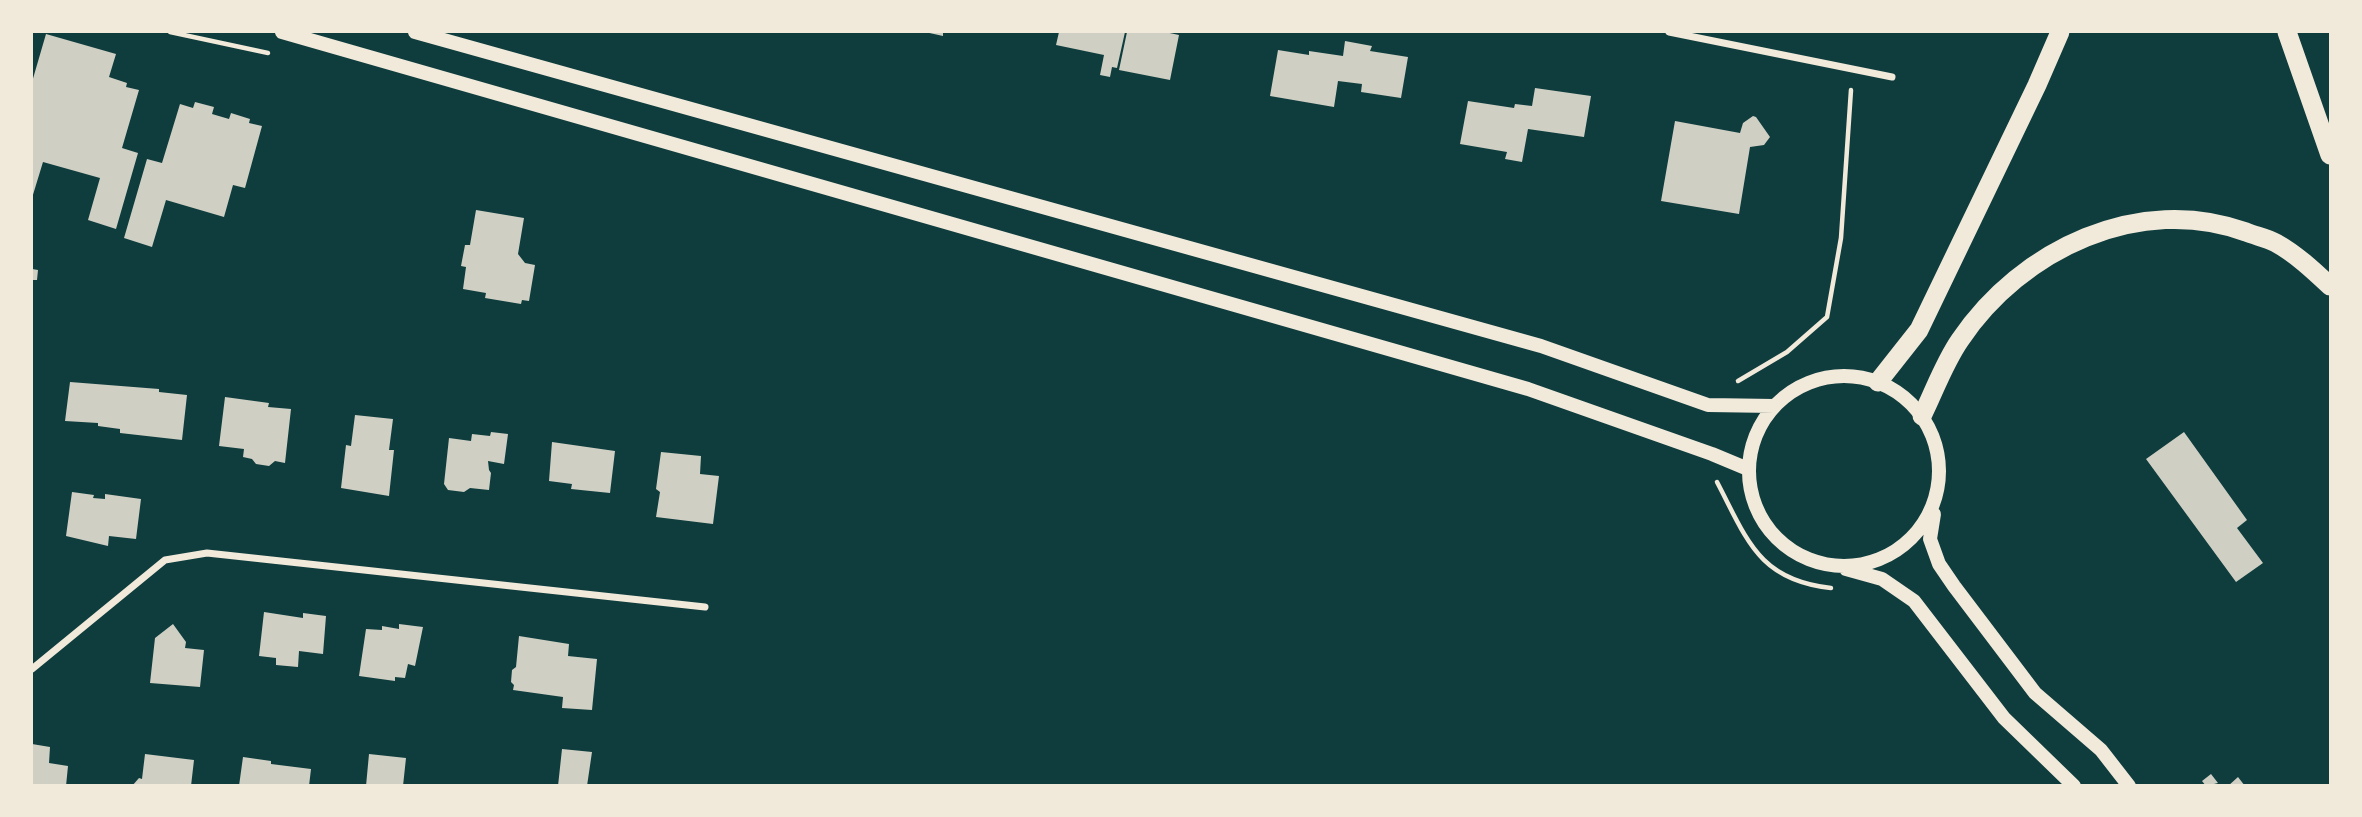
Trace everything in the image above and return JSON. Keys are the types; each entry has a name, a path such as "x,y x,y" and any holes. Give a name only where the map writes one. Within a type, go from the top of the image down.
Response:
{"highway":[{"path":"1878,382 1919,330 2060,32"},
{"path":"2287,32 2330,155"},
{"path":"1922,416 1959,341 1987,307 2021,275 2062,247 2106,229 2144,221 2183,218 2229,226 2275,243 2330,286"}],"main road":[{"path":"282,32 1528,389 1748,469"},
{"path":"415,32 1541,346 1709,405 1774,406"},
{"path":"2074,786 2004,718 1914,601 1882,579 1809,561 1783,546 1764,524 1751,498 1748,469 1751,446 1760,425 1774,406 1796,389 1822,378 1851,376 1878,382 1903,396 1922,416 1935,441 1940,468 1930,539 1939,564 2035,693 2101,750 2129,786"},
{"path":"1838,567 1870,563 1900,549 1923,525 1936,496"}],"street":[{"path":"1669,32 1892,77"},
{"path":"32,669 165,560 207,553 705,607"}],"path":[{"path":"1734,383 1787,352 1827,317 1841,238 1852,69"},
{"path":"1712,476 1751,548 1765,562 1791,579 1832,588"}],"building":[{"path":"925,32 943,32 943,36"},
{"path":"1059,32 1125,32 1117,68 1112,67 1110,77 1100,75 1104,55 1056,45"},
{"path":"1127,32 1165,32 1179,35 1170,80 1119,70"},
{"path":"46,34 116,54 109,77 127,83 126,87 139,90 122,148 138,153 116,229 88,220 100,178 43,162 32,198 32,82"},
{"path":"1345,41 1372,46 1370,51 1408,57 1401,98 1361,92 1362,84 1338,81 1334,107 1270,96 1278,50 1309,55 1309,51 1343,56"},
{"path":"1535,88 1591,96 1584,137 1528,129 1522,162 1505,159 1507,152 1460,144 1468,101 1514,108 1515,104 1532,106"},
{"path":"195,102 214,107 212,114 229,119 231,113 250,119 249,123 262,126 245,188 233,185 224,217 166,200 152,247 124,238 147,159 162,163 180,104 193,108"},
{"path":"1753,116 1770,137 1764,145 1750,147 1739,214 1661,201 1675,121 1740,133 1743,123"},
{"path":"476,210 524,218 518,254 525,263 535,265 529,301 522,300 521,304 485,298 486,293 463,289 466,267 461,266 465,245 470,245"},
{"path":"32,269 38,270 37,280 32,280"},
{"path":"70,382 159,389 159,392 187,395 182,440 120,433 120,429 98,426 98,423 65,421"},
{"path":"225,397 269,403 268,407 291,409 285,463 275,461 269,466 256,464 252,459 243,457 244,449 219,446"},
{"path":"355,415 393,419 389,450 394,450 389,496 341,488 346,445 351,446"},
{"path":"491,432 508,434 504,464 488,461 491,473 489,490 448,490 444,484 449,438 471,441 472,434 490,436"},
{"path":"2184,432 2247,520 2237,528 2263,563 2236,582 2146,459"},
{"path":"552,442 615,451 610,493 571,489 572,484 549,481"},
{"path":"661,452 701,456 700,474 719,476 713,524 656,517 660,492 656,489"},
{"path":"72,492 94,495 93,498 105,499 105,494 141,499 136,539 109,536 108,546 66,536"},
{"path":"264,612 303,618 303,613 326,616 323,654 299,651 298,667 276,665 276,658 259,656"},
{"path":"173,624 186,642 185,648 204,650 200,687 150,683 155,638"},
{"path":"399,624 423,627 415,666 408,664 405,678 395,677 395,681 359,676 366,629 382,630 382,626 399,629"},
{"path":"519,636 569,644 568,656 597,659 592,710 562,708 563,697 513,690 512,670 516,667"},
{"path":"32,744 50,747 49,763 68,766 66,786 32,786"},
{"path":"562,749 592,752 587,786 558,786"},
{"path":"145,754 194,760 191,786 132,786 139,778 142,779"},
{"path":"369,754 406,758 403,786 366,786"},
{"path":"243,757 311,769 309,786 239,786"},
{"path":"2211,774 2218,783 2206,786 2202,781"},
{"path":"2238,777 2245,786 2228,786"}]}
